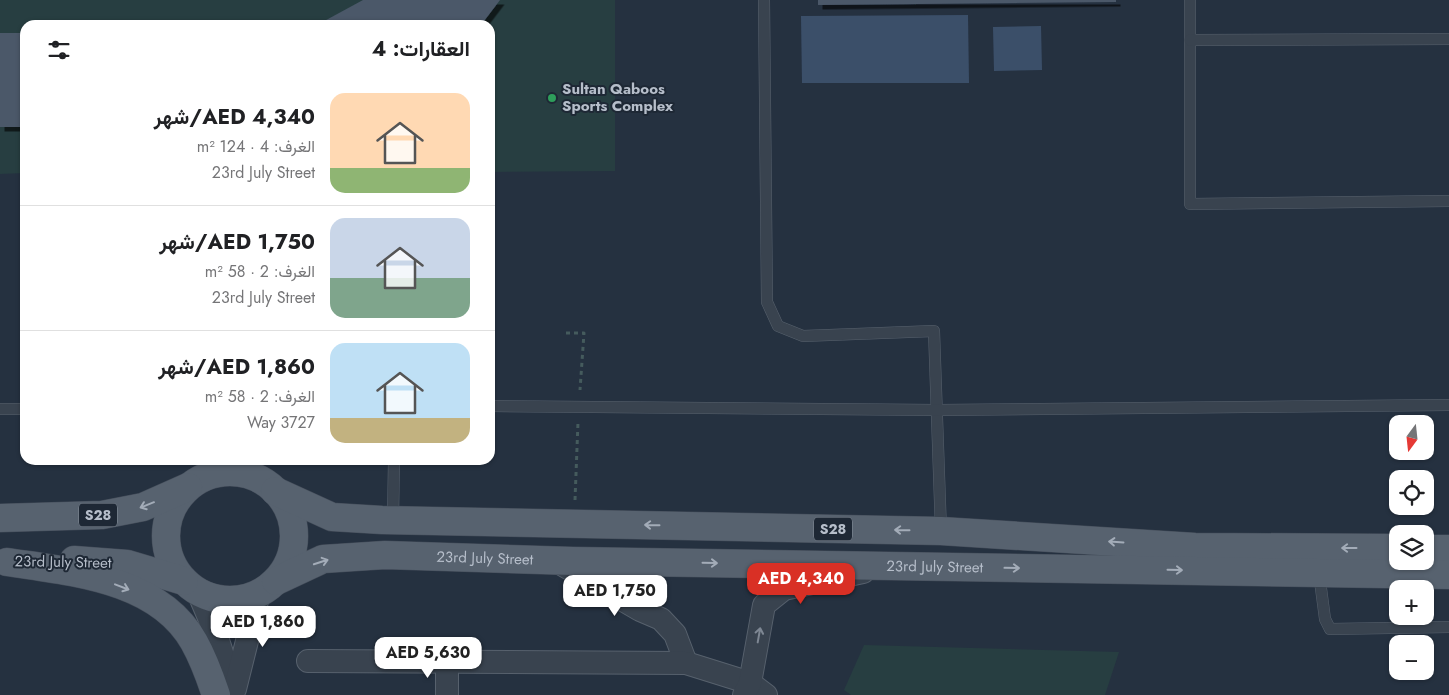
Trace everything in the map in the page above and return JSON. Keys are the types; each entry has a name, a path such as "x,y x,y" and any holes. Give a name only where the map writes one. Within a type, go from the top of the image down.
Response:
{"main road":[{"name":"S28","path":"0,518 102,515 143,507 207,476 225,472 244,473 261,480 275,491 332,517 574,524 941,530 1195,547 1389,548"},
{"name":"S28","path":"191,485 178,498 169,513 166,531 167,549 173,566 191,587"},
{"name":"S28","path":"268,587 288,565 294,546 294,526 287,507 275,491"},
{"path":"1434,549 1449,549"},
{"name":"23rd July Street","path":"268,587 323,560 385,555 556,561 1319,573 1398,580"},
{"name":"23rd July Street","path":"3,562 88,560 127,564 191,587"},
{"path":"3,562 93,575 143,595 171,614 193,641 216,695"},
{"name":"23rd July Street","path":"1416,580 1449,575"},
{"path":"191,587 213,598 229,600 244,599 268,587"}],"street":[{"path":"556,561 640,610 661,619 675,634 686,662"},
{"path":"308,661 447,663 686,662 753,691 764,606 784,589 891,566"},
{"path":"191,587 220,640 233,695"},
{"path":"233,695 268,587"},
{"path":"447,663 447,695"}],"lane":[{"path":"764,0 767,302 778,326 803,336 934,331 941,530"},
{"path":"1190,0 1190,204 1449,201"},
{"path":"1190,40 1449,39"},
{"path":"495,406 938,410 1449,405"},
{"path":"0,409 20,409"},
{"path":"393,520 394,465"},
{"path":"1319,573 1324,619 1330,629 1389,624"},
{"path":"1434,625 1449,627"}],"path":[{"path":"566,333 584,333 574,524"}],"green space":[{"name":"Sultan Qaboos Sports Complex","path":"0,0 615,0 615,171 495,172 495,20 20,20 20,173 0,174"},
{"path":"864,645 1119,652 1105,695 851,695 844,690"}],"water":[{"path":"968,15 969,83 802,83 801,16"},
{"path":"1041,26 1042,70 994,71 993,27"}],"building":[{"path":"363,0 500,0 485,20 326,20"},
{"path":"818,0 1116,0 1116,2 818,5"},
{"path":"0,33 20,33 20,127 0,127"}],"place":[{"name":"Sultan Qaboos Sports Complex","path":"552,98"}]}
